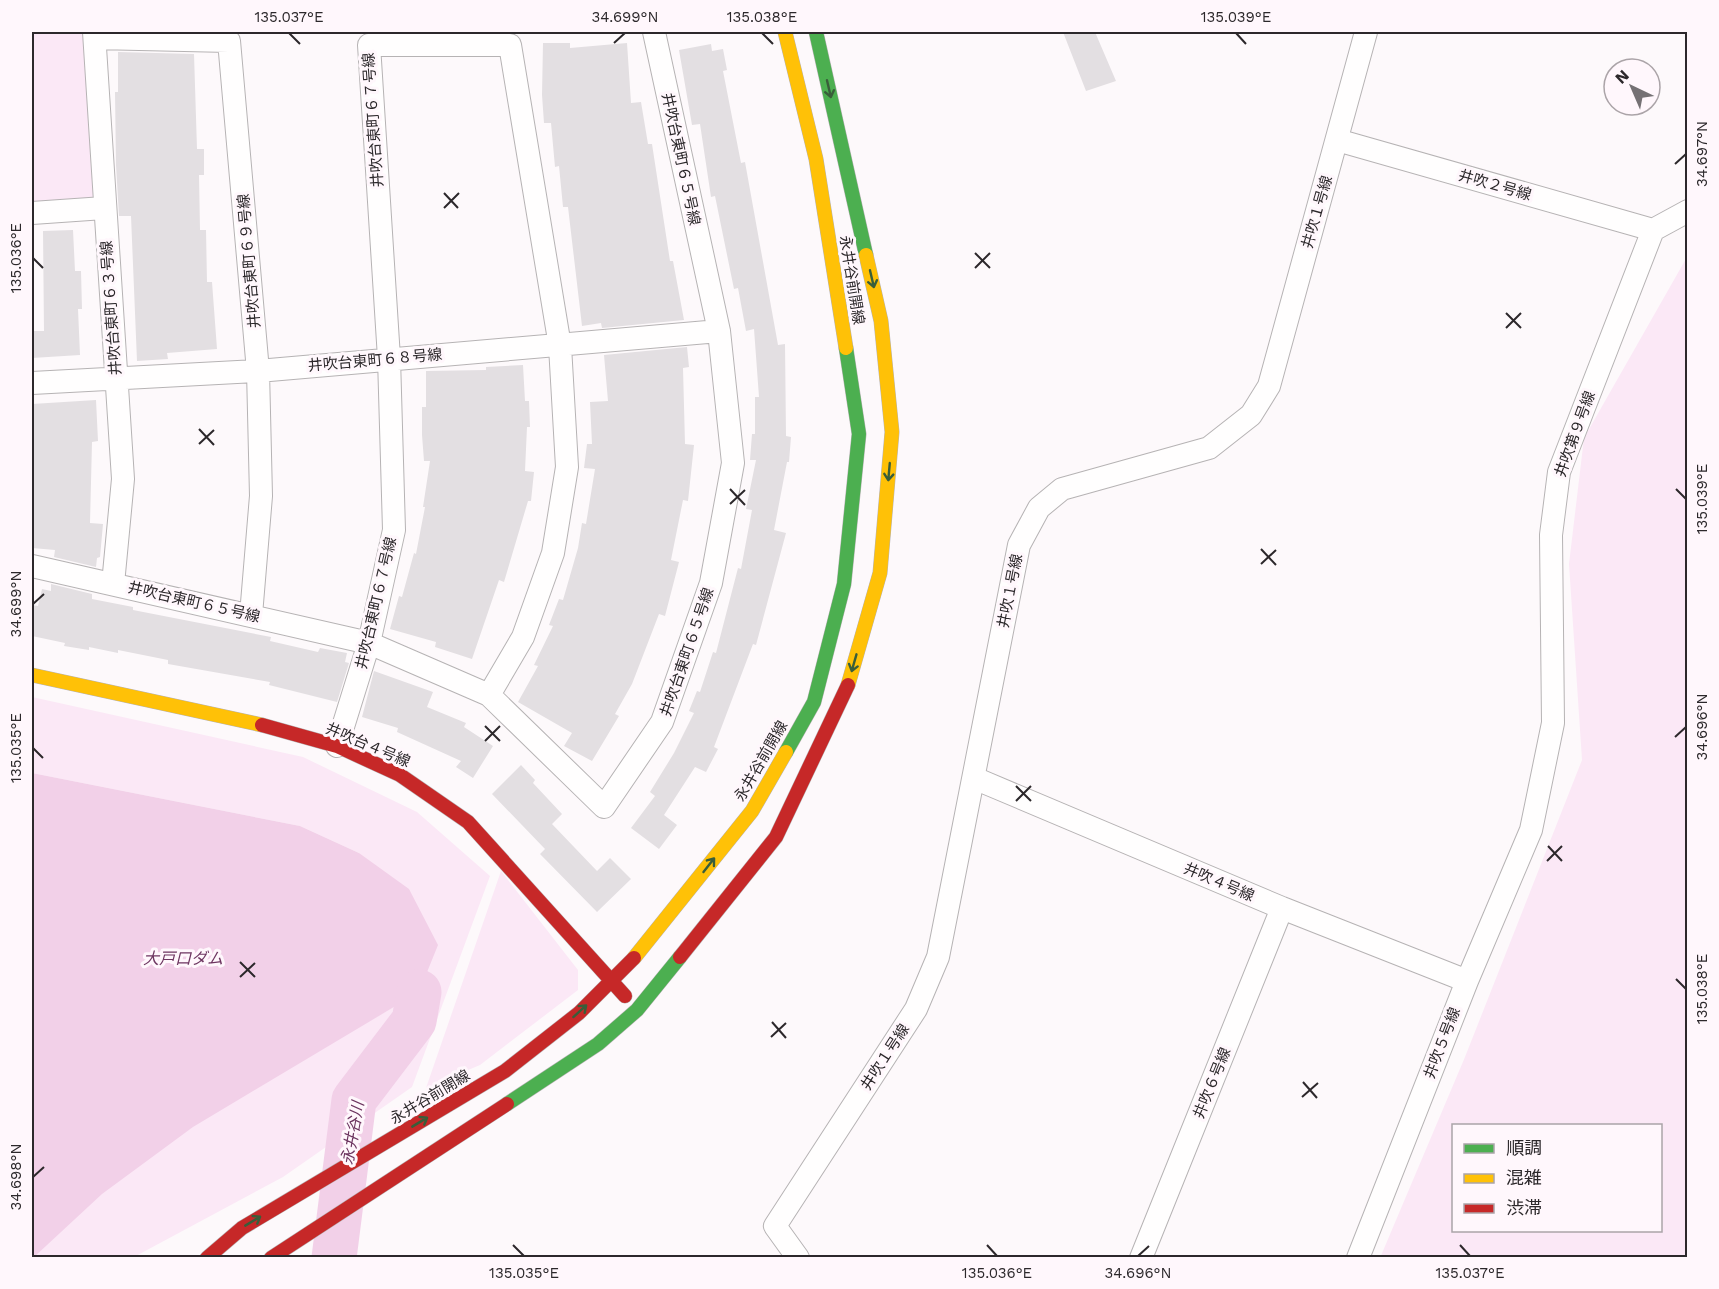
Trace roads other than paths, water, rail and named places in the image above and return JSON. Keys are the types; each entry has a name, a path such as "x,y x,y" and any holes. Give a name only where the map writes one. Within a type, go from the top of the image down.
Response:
{"street":[{"name":"井吹台東町６５号線","path":"32,566 369,644 489,694 604,807 662,723 711,583 733,463 719,331 654,32"},
{"name":"永井谷前開線","path":"207,1257 242,1228 505,1071 579,1013 641,951 752,811 814,702 844,584 859,434 816,159 785,32"},
{"name":"永井谷前開線","path":"271,1257 598,1044 637,1010 776,837 846,691 880,573 892,432 881,321 816,32"},
{"name":"井吹１号線","path":"798,1257 775,1226 916,1010 939,957 1019,545 1039,508 1062,489 1209,448 1251,415 1269,386 1366,32"},
{"name":"井吹台東町６３号線","path":"94,35 123,479 113,584"},
{"name":"井吹台東町６９号線","path":"94,35 229,41 258,370 261,496 251,615"},
{"name":"井吹台東町６７号線","path":"337,746 369,644 394,530 389,358 369,45 510,45 560,346 567,467 553,553 523,637 489,694"},
{"name":"井吹２号線","path":"1337,140 1653,230"},
{"path":"32,213 104,208"},
{"path":"1653,230 1688,211"},
{"name":"井吹第９号線","path":"1531,830 1553,723 1551,535 1559,472 1653,230"},
{"name":"井吹台東町６８号線","path":"32,383 116,376 258,370 719,331"},
{"name":"井吹台４号線","path":"32,675 235,717 337,746 400,775 468,822 637,1010"},
{"name":"井吹４号線","path":"974,778 1282,908 1467,981"},
{"name":"井吹５号線","path":"1358,1257 1467,981 1531,830"},
{"name":"井吹６号線","path":"1141,1257 1282,908"}],"water":[{"name":"大戸口ダム","path":"32,773 300,826 359,853 409,889 438,945 419,992 193,1127 102,1194 33,1258"}],"waterway":[{"name":"永井谷川","path":"334,1258 354,1100 414,1021 419,992"}]}
